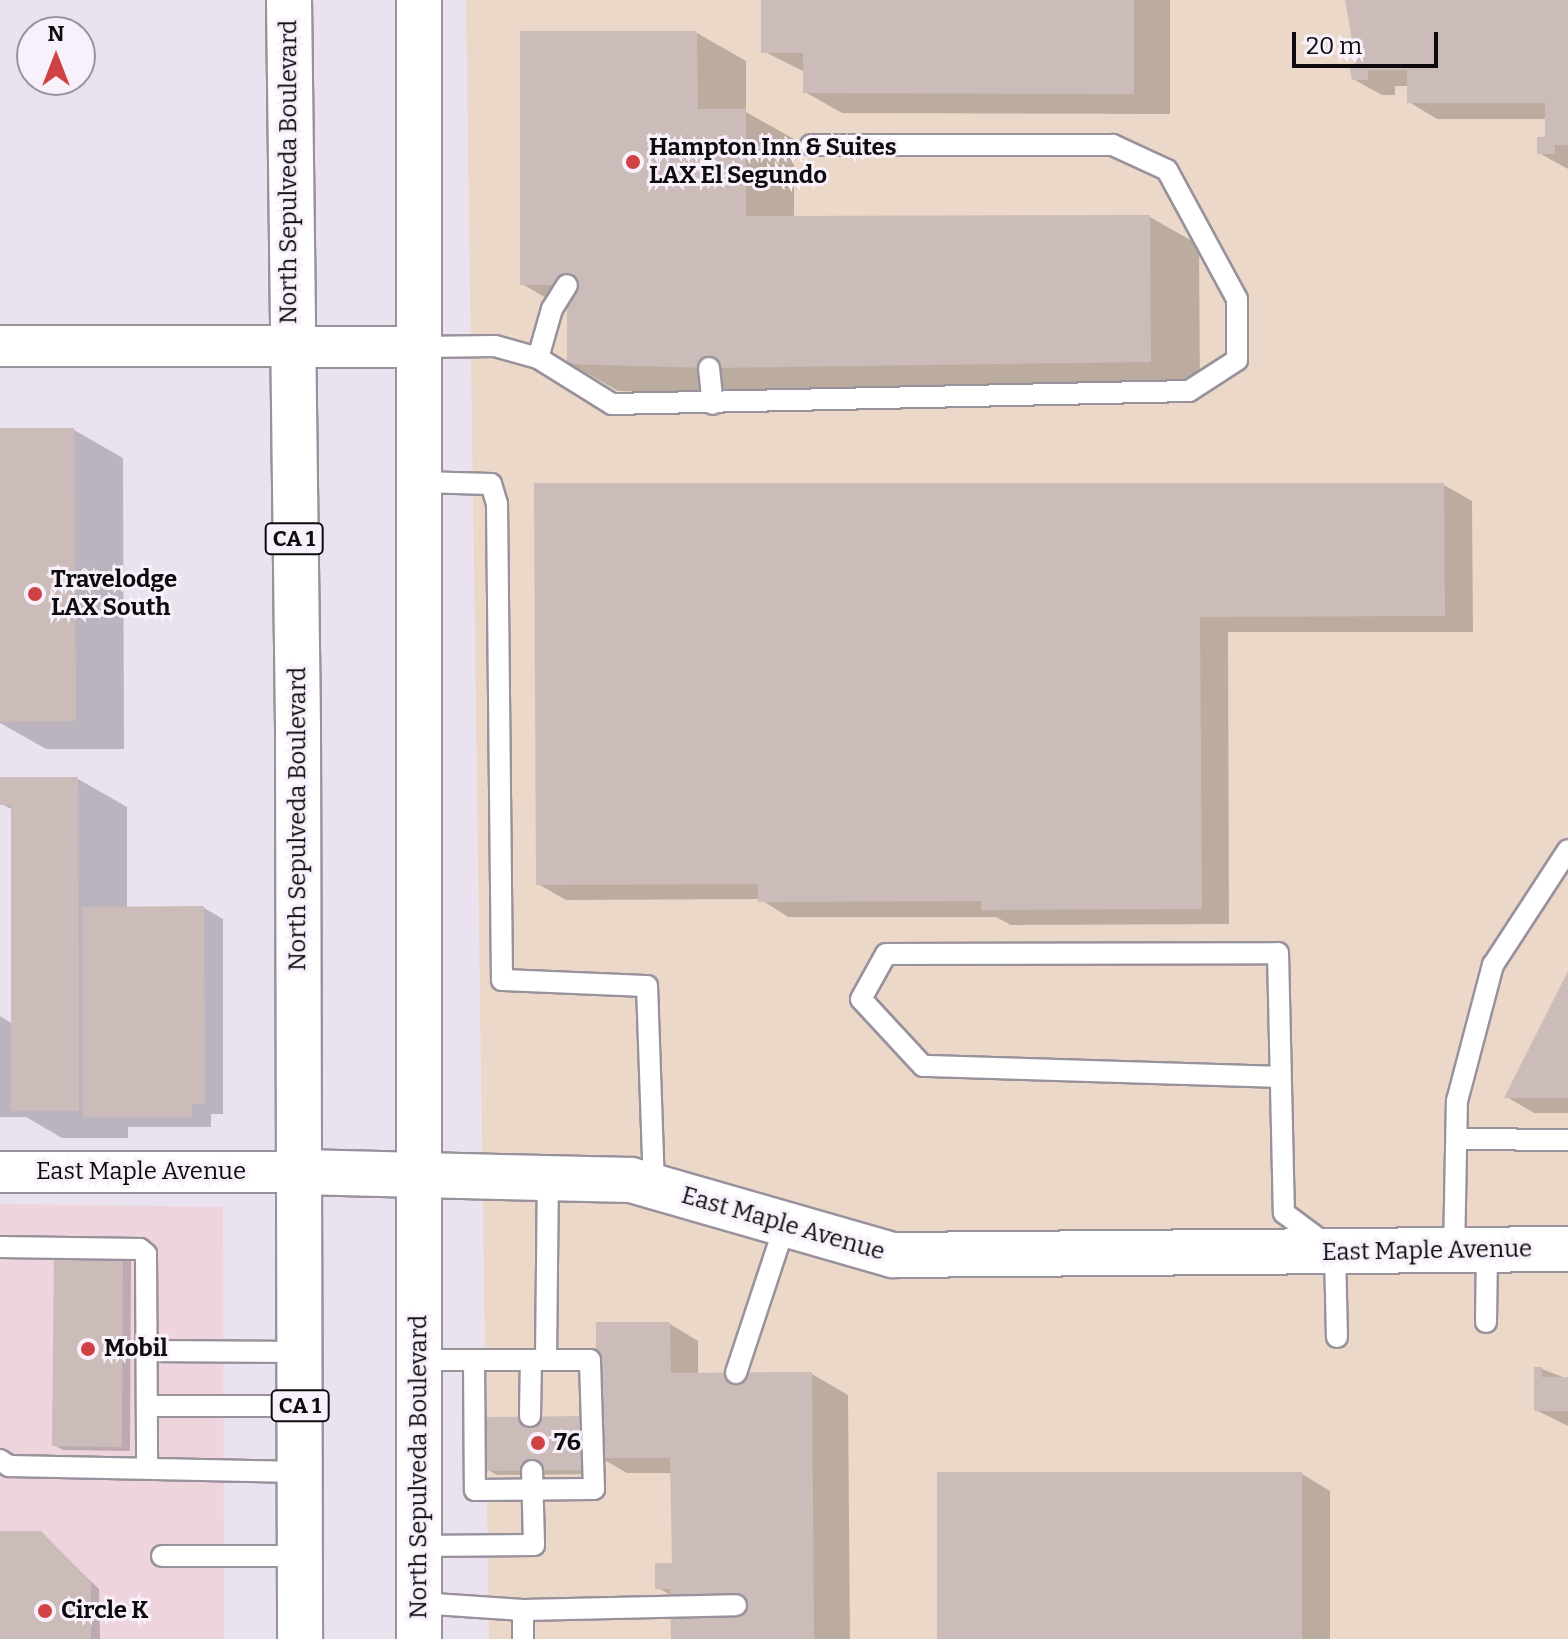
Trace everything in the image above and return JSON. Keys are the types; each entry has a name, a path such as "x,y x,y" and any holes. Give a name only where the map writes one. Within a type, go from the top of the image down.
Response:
{"main road":[{"name":"North Sepulveda Boulevard","path":"289,0 300,1172 300,1639"},
{"name":"North Sepulveda Boulevard","path":"419,0 419,1621"},
{"name":"East Maple Avenue","path":"300,1172 631,1180 893,1255 1568,1249"}],"street":[{"path":"0,346 419,347"},
{"name":"East Maple Avenue","path":"0,1172 300,1172"}],"lane":[{"path":"419,347 495,346 538,358 612,404 1189,391 1237,360 1237,299 1167,170 1113,145 811,145"},
{"path":"538,358 552,309 567,285"},
{"path":"709,368 713,404"},
{"path":"419,482 491,484 497,504 502,980 647,986 654,1187"},
{"path":"1486,1322 1470,1252 1457,1101 1493,965 1568,850"},
{"path":"1280,1077 923,1066 861,999 886,954 1278,953 1284,1213 1335,1251 1337,1337"},
{"path":"1458,1139 1568,1140"},
{"path":"530,1416 538,1360 548,1179"},
{"path":"736,1373 785,1225"},
{"path":"0,1247 140,1249 148,1260 147,1468"},
{"path":"148,1351 300,1352"},
{"path":"419,1360 474,1360 590,1360 594,1489 532,1480 475,1490 474,1360"},
{"path":"148,1406 300,1406"},
{"path":"0,1460 9,1466 300,1472"},
{"path":"419,1546 534,1545 532,1480"},
{"path":"162,1556 300,1556"},
{"path":"419,1621 523,1610 736,1605"},
{"path":"523,1610 523,1639"}],"shaded area":[{"path":"466,0 1568,0 1568,1639 489,1639"},
{"path":"0,1204 223,1207 224,1639 0,1639"}],"building":[{"path":"761,0 1134,0 1134,94 803,93 803,53 761,53"},
{"path":"1345,0 1568,0 1568,145 1555,145 1555,154 1537,154 1537,137 1545,137 1545,103 1407,103 1407,70 1368,70 1368,80 1352,80 1349,65 1356,63"},
{"name":"Hampton Inn & Suites LAX El Segundo","path":"520,31 697,31 698,109 746,109 746,216 1150,215 1151,362 709,368 567,364 567,285 520,285"},
{"path":"0,428 74,428 76,721 0,722"},
{"path":"534,483 1444,483 1445,616 1200,617 1202,909 981,910 981,901 758,902 758,884 536,885"},
{"path":"0,777 78,777 79,1111 11,1111 11,805 0,805"},
{"path":"204,906 205,1104 192,1104 192,1117 83,1117 82,907"},
{"path":"1568,971 1568,1098 1504,1098"},
{"path":"54,1252 123,1252 122,1447 52,1446"},
{"path":"596,1322 670,1322 671,1373 812,1372 814,1639 671,1639 670,1589 655,1589 655,1563 672,1563 670,1458 596,1458"},
{"path":"1534,1367 1542,1367 1542,1377 1568,1377 1568,1411 1534,1411"},
{"path":"590,1416 591,1470 486,1471 486,1417"},
{"path":"937,1472 1302,1472 1302,1639 937,1639"},
{"name":"Circle K","path":"0,1531 41,1531 91,1582 91,1639 0,1639"}],"place":[{"name":"Hampton Inn & Suites LAX El Segundo","path":"633,162"},
{"name":"Travelodge LAX South","path":"35,594"},
{"name":"Mobil","path":"88,1349"},
{"name":"76","path":"538,1443"},
{"name":"Circle K","path":"45,1611"}]}
